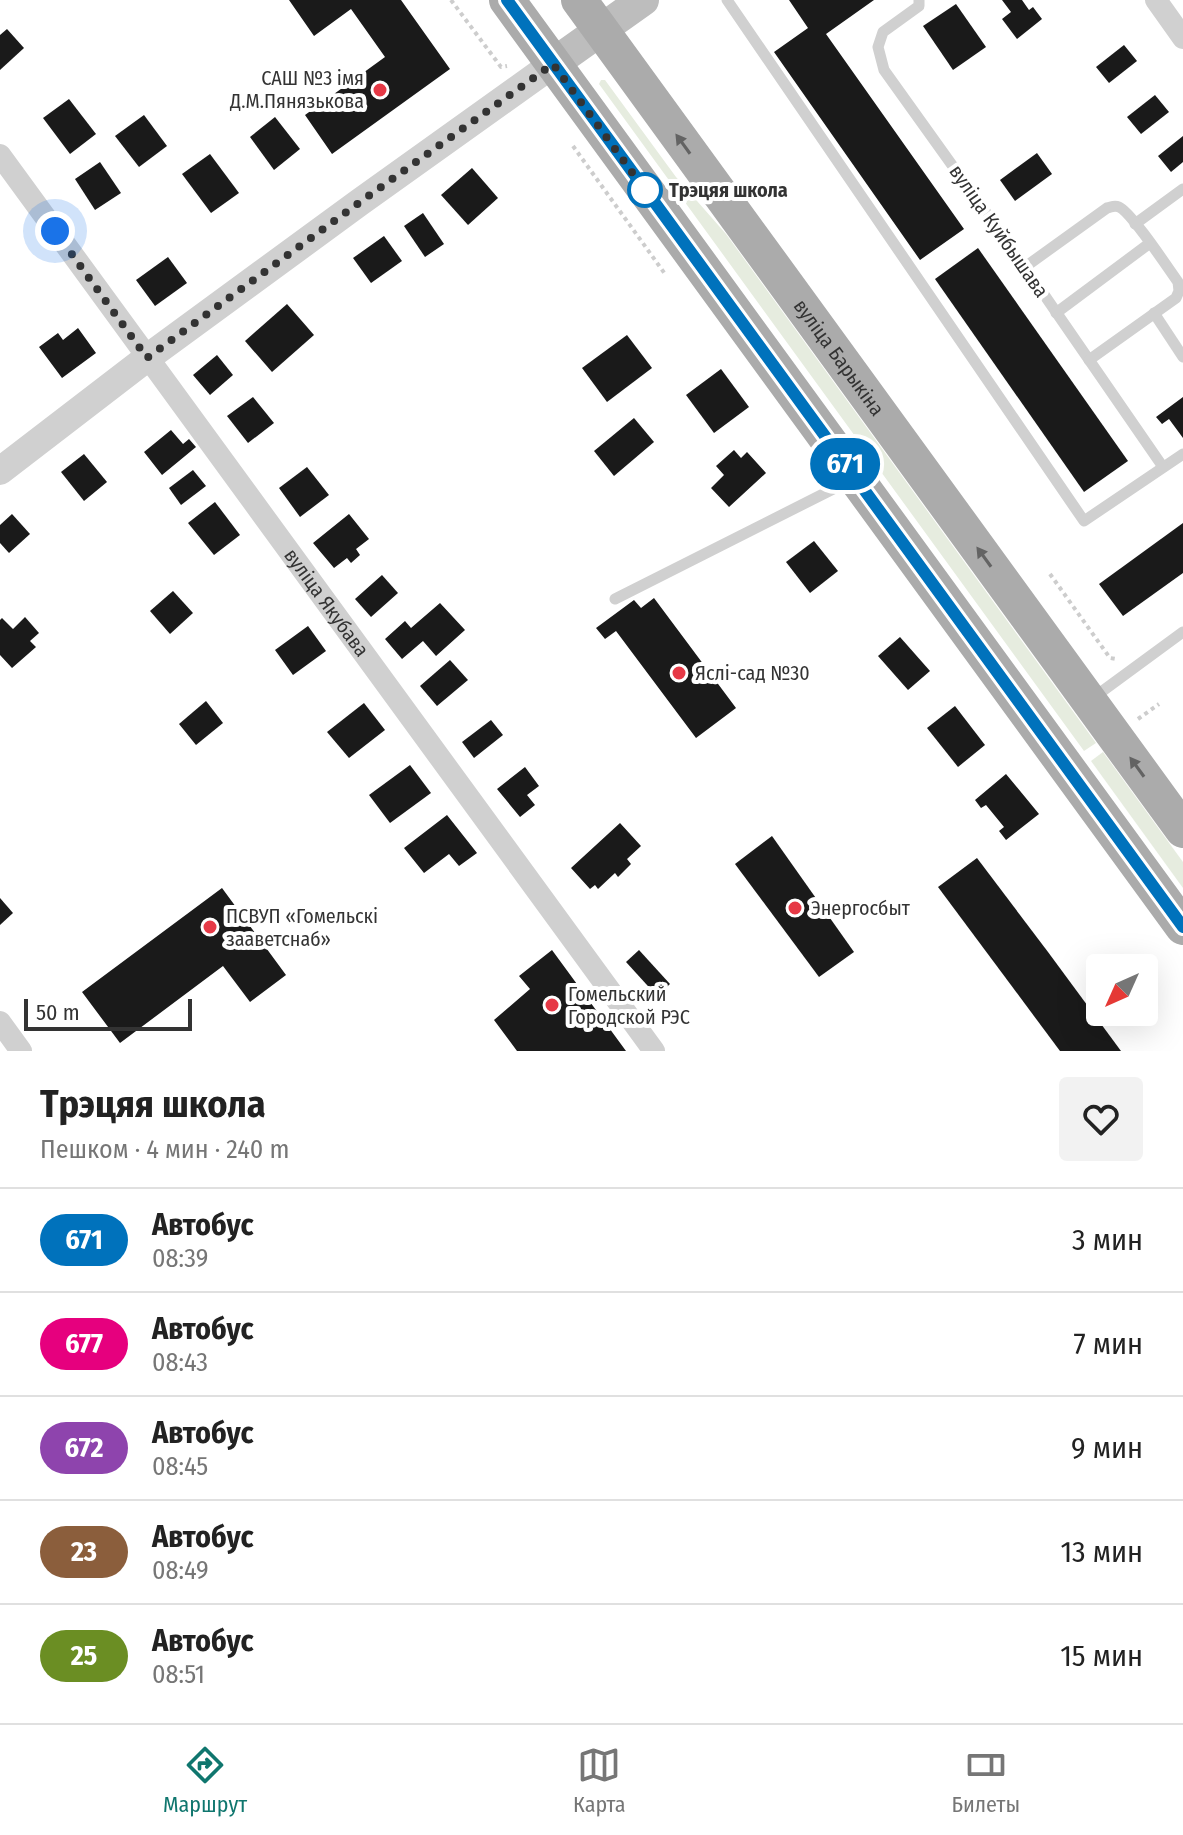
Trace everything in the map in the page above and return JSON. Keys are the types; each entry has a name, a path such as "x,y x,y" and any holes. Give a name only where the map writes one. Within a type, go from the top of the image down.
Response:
{"main road":[{"path":"507,0 1183,927"},
{"name":"вуліца Барыкіна","path":"579,0 1183,830"},
{"path":"553,64 643,0"}],"street":[{"path":"1156,0 1183,38"},
{"path":"0,471 147,358 553,64"},
{"name":"вуліца Якубава","path":"0,155 654,1051"},
{"path":"0,1022 21,1051"}],"lane":[{"path":"727,0 1084,521 1183,454"},
{"name":"вуліца Куйбышава","path":"919,0 919,6 883,32 878,47 884,70 1163,467"},
{"path":"1135,224 1183,189"},
{"path":"1025,267 1114,206 1121,208 1135,224 1178,282 1176,298 1089,360"},
{"path":"1056,313 1150,243"},
{"path":"1154,313 1183,357"},
{"path":"615,599 855,478"},
{"path":"1089,701 1183,632"}],"path":[{"path":"451,0 501,67"},
{"path":"573,146 665,274"},
{"path":"1050,574 1110,658 1119,660"},
{"path":"1135,722 1159,704"}],"shaded area":[{"path":"605,80 676,177 726,234 1096,743 1084,751 599,84"},
{"path":"1103,752 1183,862 1183,888 1091,761"}],"building":[{"name":"САШ №3 імя Д.М.Пянязькова","path":"289,0 401,0 450,69 332,154 305,115 385,57 351,9 314,36"},
{"path":"789,0 874,0 826,34 964,229 920,260 774,52 808,28"},
{"path":"1002,0 1022,0 1029,10 1033,7 1042,19 1017,39 1002,19 1011,12"},
{"path":"956,4 986,47 953,70 923,26"},
{"path":"7,29 24,48 0,70 0,35"},
{"path":"1124,45 1137,61 1109,83 1096,67"},
{"path":"1155,95 1169,112 1141,134 1127,117"},
{"path":"69,99 96,134 70,154 43,118"},
{"path":"144,115 167,146 139,167 115,136"},
{"path":"275,117 300,149 274,170 250,137"},
{"path":"1183,136 1183,162 1171,172 1158,156"},
{"path":"1037,153 1052,174 1015,201 1000,180"},
{"path":"210,154 239,193 211,213 182,174"},
{"path":"100,162 121,193 95,210 75,179"},
{"path":"472,168 498,198 468,225 441,195"},
{"path":"423,213 444,244 425,257 404,226"},
{"path":"384,236 402,261 371,283 353,258"},
{"path":"978,248 1128,461 1084,492 935,279"},
{"path":"168,257 187,283 155,306 136,280"},
{"path":"287,304 314,335 272,372 245,341"},
{"path":"78,328 96,353 62,378 39,347 58,333 63,340"},
{"path":"627,335 652,368 607,402 582,368"},
{"path":"217,355 233,375 210,395 193,375"},
{"path":"721,369 749,407 714,433 686,395"},
{"path":"253,397 274,423 248,443 227,416"},
{"path":"1183,397 1183,438 1169,419 1162,424 1156,417"},
{"path":"634,418 654,442 614,476 594,451"},
{"path":"171,430 183,444 189,439 196,447 162,475 144,452"},
{"path":"734,450 741,458 747,452 766,473 729,507 711,488 724,475 716,466"},
{"path":"84,454 107,482 84,501 61,472"},
{"path":"307,467 329,495 300,517 279,488"},
{"path":"193,470 206,486 181,505 169,488"},
{"path":"215,502 240,535 214,555 188,523"},
{"path":"12,514 30,534 9,553 0,543 0,525"},
{"path":"349,514 369,539 356,549 360,555 351,563 347,558 334,568 313,543"},
{"path":"1183,523 1183,573 1123,616 1099,584"},
{"path":"814,541 838,571 810,593 786,562"},
{"path":"382,575 398,593 371,617 355,599"},
{"path":"173,591 193,613 170,634 150,611"},
{"name":"Яслі-сад №30","path":"654,598 736,708 696,738 616,631 605,639 596,628 634,600 641,608"},
{"path":"440,603 465,630 436,656 423,641 402,659 385,639 405,621 411,628"},
{"path":"25,617 39,633 30,641 36,647 12,668 0,655 0,620 2,618 13,629"},
{"path":"308,626 326,651 293,675 275,650"},
{"path":"900,637 930,671 908,690 878,656"},
{"path":"450,660 468,680 437,706 420,686"},
{"path":"206,701 223,723 196,745 179,724"},
{"path":"364,703 385,730 349,758 327,732"},
{"path":"955,706 985,745 958,767 927,728"},
{"path":"491,720 503,735 474,758 462,742"},
{"path":"410,765 431,793 390,823 369,795"},
{"path":"525,767 539,786 527,795 535,805 520,817 497,789"},
{"path":"1006,774 1039,814 1006,840 999,831 1004,827 986,805 981,808 975,800"},
{"path":"447,815 477,853 459,866 449,854 424,873 404,848"},
{"path":"620,823 641,846 627,859 631,864 618,877 615,873 598,889 595,885 590,889 571,868"},
{"name":"Энергосбыт","path":"772,836 854,952 819,977 735,864"},
{"path":"977,858 1086,1004 1086,1026 1103,1026 1121,1051 1060,1051 938,887"},
{"name":"ПСВУП «Гомельскі зааветснаб»","path":"222,888 286,975 250,1002 223,966 120,1043 82,992"},
{"path":"0,898 13,913 0,925"},
{"name":"Гомельский Городской РЭС","path":"552,950 626,1051 517,1051 494,1020 530,989 519,976"},
{"path":"639,950 670,984 657,996 626,962"}],"bus line":[{"name":"671","path":"507,0 1183,927"}],"place":[{"name":"САШ №3 імя Д.М.Пянязькова","path":"380,90"},
{"name":"Трэцяя школа","path":"645,190"},
{"name":"Яслі-сад №30","path":"679,673"},
{"name":"Энергосбыт","path":"795,908"},
{"name":"ПСВУП «Гомельскі зааветснаб»","path":"210,927"},
{"name":"Гомельский Городской РЭС","path":"552,1005"}],"route":[{"path":"55,231 147,358 553,64 645,190"}]}
